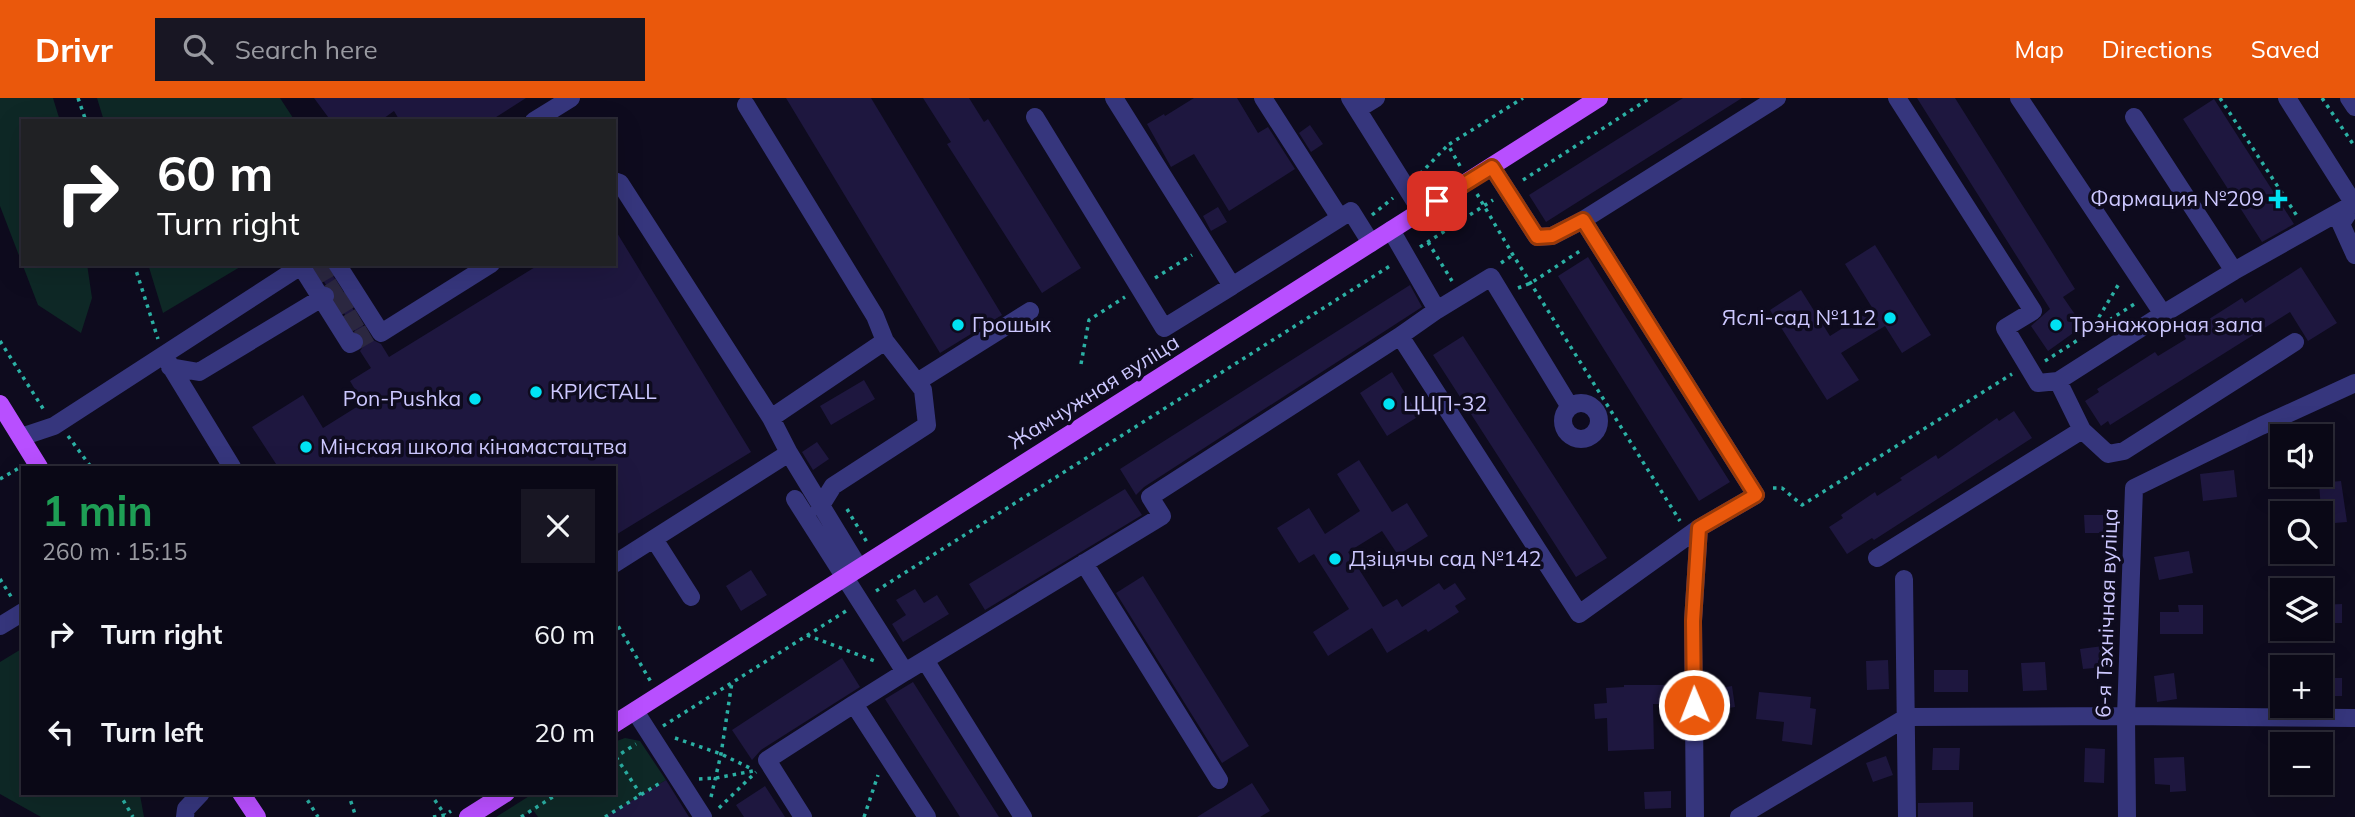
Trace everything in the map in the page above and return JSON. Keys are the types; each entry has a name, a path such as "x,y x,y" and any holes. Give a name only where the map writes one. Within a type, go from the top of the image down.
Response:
{"main road":[{"name":"Жамчужная вуліца","path":"616,723 1599,98"},
{"path":"0,404 38,466"},
{"path":"242,795 257,817"},
{"path":"468,817 503,795"}],"street":[{"path":"543,118 571,98"},
{"path":"1114,98 1232,286"},
{"path":"1263,98 1340,218"},
{"path":"1376,98 1354,104 1421,211"},
{"path":"1492,167 1537,237 1552,236 1583,220 1777,98"},
{"path":"1897,98 2033,311 2004,328 2038,383 2058,381 2234,271 2354,203"},
{"path":"2019,98 2164,314"},
{"path":"2287,98 2354,203"},
{"path":"2349,98 2355,107"},
{"path":"746,105 875,316 885,341 923,390 927,425 833,486 820,507"},
{"path":"1035,117 1164,328 1351,211 1371,243"},
{"path":"2134,117 2234,271"},
{"path":"616,184 771,418 820,507 852,573 860,602 905,672"},
{"path":"2354,203 2341,224 2355,255"},
{"path":"1400,337 1578,614 1692,528 1756,495 1583,220"},
{"path":"1391,230 1437,310"},
{"path":"336,266 370,322 381,333 488,266"},
{"path":"21,437 54,426 167,362 307,272 346,332"},
{"path":"803,817 763,768 854,704 1162,516 1150,497 1491,277 1570,407"},
{"path":"167,362 199,372 327,304"},
{"path":"917,382 1030,311"},
{"path":"771,418 885,341"},
{"path":"2058,381 2082,430 2108,454 2124,451 2295,342"},
{"path":"167,362 231,466"},
{"name":"6-я Тэхнічная вуліца","path":"2127,817 2126,716 2133,488 2261,425 2355,383"},
{"path":"1877,558 2082,430"},
{"path":"616,563 789,453"},
{"path":"795,499 852,573"},
{"path":"1692,528 1695,817"},
{"path":"654,539 691,597"},
{"path":"1084,564 1219,780"},
{"path":"1904,579 1908,817"},
{"path":"0,626 21,613"},
{"path":"925,660 1023,817"},
{"path":"854,704 927,817"},
{"path":"635,711 654,733 707,811"},
{"path":"1739,817 1906,717 2355,718"},
{"path":"185,817 186,809 199,795"}],"path":[{"path":"78,98 85,119"},
{"path":"1523,98 1448,145 1531,283 1692,528"},
{"path":"616,756 1650,98"},
{"path":"2220,98 2300,220"},
{"path":"2322,98 2355,147"},
{"path":"1501,294 1531,283 1597,241"},
{"path":"135,266 167,362"},
{"path":"2089,334 2122,279"},
{"path":"1752,488 1782,488 1802,505 2015,372 2030,370 2147,296"},
{"path":"0,341 54,426 71,438 90,466"},
{"path":"833,486 868,544"},
{"path":"616,622 659,696"},
{"path":"807,635 905,672"},
{"path":"707,811 721,754 732,682"},
{"path":"654,733 763,768 710,817"},
{"path":"864,817 886,753"},
{"path":"616,758 641,795"},
{"path":"120,795 133,817"},
{"path":"305,795 318,817"},
{"path":"349,795 356,817"},
{"path":"431,795 445,815"},
{"path":"521,817 556,795"}],"green space":[{"path":"0,98 53,98 59,119 21,119 21,261 0,206"},
{"path":"97,98 280,98 294,119 103,119"},
{"path":"23,266 87,266 92,298 81,333 38,305"},
{"path":"149,266 242,266 163,313"},
{"path":"21,649 21,795 140,795 144,817 41,817 0,794 0,662"},
{"path":"625,738 640,741 666,780 605,817 538,817 533,810 521,817 496,817 531,795 616,795 616,741"}],"building":[{"path":"314,98 526,98 493,119 399,119 394,111 383,119 330,119"},
{"path":"786,98 871,98 1002,315 940,353"},
{"path":"923,98 969,98 984,122 988,119 1081,268 1042,293 947,144 951,142"},
{"path":"1194,98 1237,98 1258,133 1268,127 1295,169 1229,211 1194,154 1171,167 1147,124"},
{"path":"1683,98 1742,98 1546,222 1529,195"},
{"path":"1917,98 1955,98 2075,289 2063,297 2083,326 2048,351 2031,326 2050,309"},
{"path":"2214,99 2294,224 2262,242 2183,119"},
{"path":"1310,125 1323,144 1311,152 1299,133"},
{"path":"1218,207 1227,222 1211,231 1203,216"},
{"name":"КРИСТАLL","path":"616,231 751,452 616,535 616,466 277,466 252,427 303,395 323,428 363,403 350,381 371,368 360,351 365,343 364,338 355,331 336,300 334,290 326,285 316,266 327,266 371,339 381,344 389,357 537,266 616,266"},
{"name":"Яслі-сад №112","path":"1875,245 1931,335 1902,353 1885,326 1841,353 1859,380 1827,400 1770,310 1801,290 1830,336 1873,309 1845,264"},
{"path":"1588,257 1730,482 1699,501 1558,276"},
{"path":"2301,267 2337,323 2308,341 2290,312 2110,425 2108,421 2101,426 2085,401 2099,392 2097,389 2155,352 2158,356 2186,339 2184,335 2242,298 2245,303"},
{"path":"1410,285 1422,307 1144,487 1136,495 1120,469"},
{"path":"1463,336 1607,558 1576,577 1433,355"},
{"name":"ЦЦП-32","path":"1392,372 1419,416 1387,436 1360,393"},
{"path":"864,380 875,399 831,425 820,406"},
{"path":"2014,411 2032,438 1874,540 1872,538 1847,554 1829,527 1843,518 1841,515 1875,492 1877,496 1936,455 1938,459 1997,418 1999,421"},
{"path":"817,442 829,459 813,470 802,452"},
{"name":"Дзіцячы сад №142","path":"1359,460 1392,512 1407,503 1428,536 1398,555 1382,531 1348,552 1383,607 1397,599 1402,607 1439,583 1444,590 1455,583 1466,599 1455,606 1459,612 1387,653 1372,628 1328,656 1313,632 1349,609 1314,554 1299,563 1277,528 1309,508 1325,534 1360,511 1337,474"},
{"path":"2234,470 2237,497 2203,501 2200,474"},
{"path":"2341,481 2347,522 2333,523 2333,501 2320,501 2319,487 2333,487 2333,482"},
{"path":"1125,489 1142,515 985,610 969,584"},
{"path":"2084,515 2103,515 2104,533 2085,533"},
{"path":"2189,551 2193,573 2159,580 2154,557"},
{"path":"751,570 767,595 741,611 726,586"},
{"path":"1143,576 1249,746 1222,763 1116,593"},
{"path":"915,589 924,603 937,595 949,614 903,642 892,624 906,615 896,600"},
{"path":"2333,604 2342,604 2342,623 2333,623"},
{"path":"2178,605 2203,605 2203,634 2160,634 2160,612 2179,612"},
{"path":"2103,646 2105,667 2083,669 2080,649"},
{"path":"842,658 860,687 761,750 752,760 732,730"},
{"path":"1888,660 1889,689 1867,690 1866,661"},
{"path":"2045,662 2047,690 2023,691 2021,663"},
{"path":"1934,670 1968,670 1968,692 1934,692"},
{"path":"2174,673 2177,699 2157,702 2154,676"},
{"path":"2333,678 2342,678 2342,696 2333,696"},
{"path":"913,682 999,817 960,817 885,699"},
{"path":"1624,685 1671,685 1671,704 1653,704 1654,749 1608,751 1607,718 1595,719 1594,704 1607,703 1606,688"},
{"path":"1732,686 1735,707 1717,710 1714,689"},
{"path":"1759,692 1811,697 1810,708 1816,709 1812,745 1782,741 1784,722 1756,719"},
{"path":"1933,748 1960,748 1959,770 1932,770"},
{"path":"2085,748 2105,749 2104,783 2084,782"},
{"path":"1886,756 1893,775 1873,782 1866,763"},
{"path":"2184,757 2186,791 2170,792 2170,785 2155,784 2154,758"},
{"path":"666,780 689,817 605,817 641,795"},
{"path":"1252,783 1270,811 1260,817 1197,817"},
{"path":"765,786 785,817 744,817 736,805"},
{"path":"1671,791 1671,808 1645,809 1644,792"},
{"path":"1973,802 1973,817 1918,817 1918,803"}],"tunnel":[{"path":"314,277 333,266"},
{"path":"325,296 344,284"},
{"path":"334,309 352,298"},
{"path":"344,326 363,315"},
{"path":"354,342 373,331"}],"place":[{"name":"Фармация №209","path":"2278,199"},
{"name":"Яслі-сад №112","path":"1890,318"},
{"name":"Грошык","path":"958,325"},
{"name":"Трэнажорная зала","path":"2056,325"},
{"name":"КРИСТАLL","path":"536,392"},
{"name":"Pon-Pushka","path":"475,399"},
{"name":"ЦЦП-32","path":"1389,404"},
{"name":"Мінская школа кінамастацтва","path":"306,447"},
{"name":"Дзіцячы сад №142","path":"1335,559"}],"route":[{"path":"1437,201 1492,167 1537,237 1552,236 1583,220 1756,495 1699,528 1693,621 1694,705"}]}
